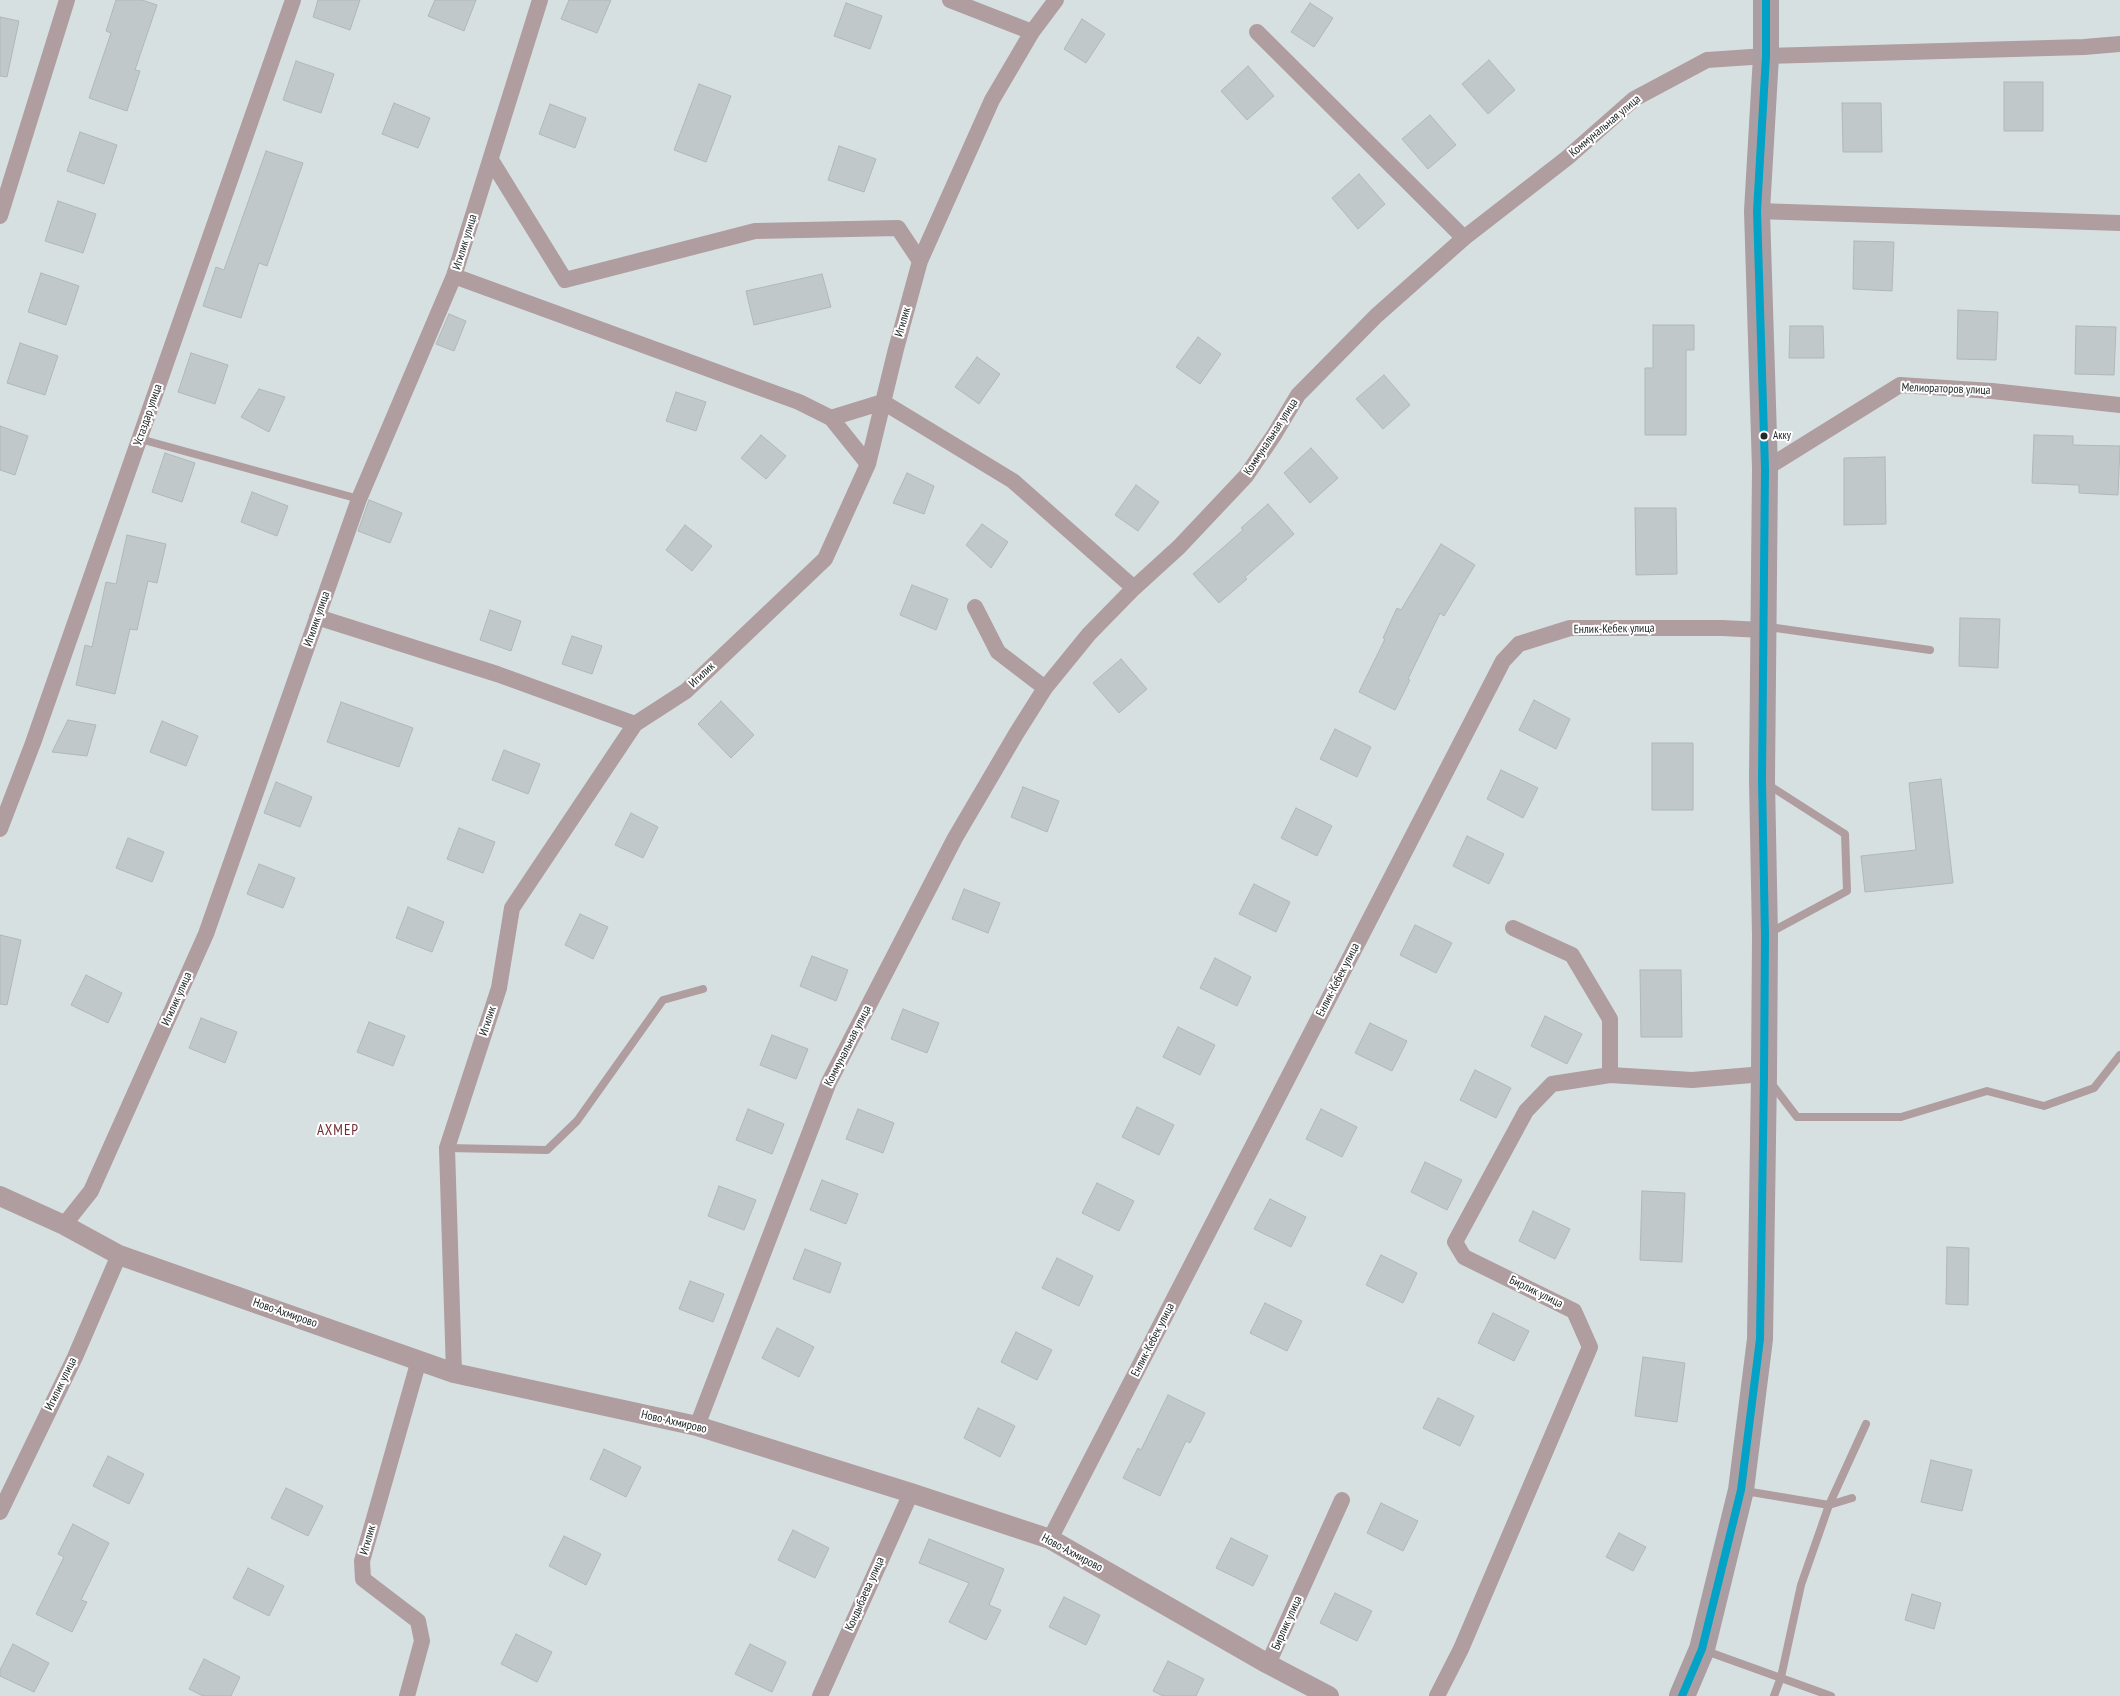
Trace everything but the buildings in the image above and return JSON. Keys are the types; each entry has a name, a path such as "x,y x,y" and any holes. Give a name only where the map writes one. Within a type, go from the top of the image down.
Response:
{"highway":[{"path":"1682,1696 1702,1649 1741,1490 1760,1339 1764,1074 1762,630 1765,469 1757,211 1766,56 1766,0"}],"street":[{"path":"0,216 67,0"},
{"name":"Устаздар улица","path":"0,829 33,743 293,0"},
{"name":"Игилик улица","path":"64,1224 91,1191 206,934 359,499 454,276 540,0"},
{"path":"950,0 1032,32"},
{"name":"Игилик","path":"454,1373 447,1148 498,988 512,908 636,724 686,691 825,559 868,464 920,261 992,100 1032,32 1056,0"},
{"path":"1257,32 1464,238"},
{"path":"1766,56 2084,47 2120,44"},
{"name":"Коммунальная улица","path":"697,1426 829,1082 955,838 1045,688 1089,634 1134,588 1179,547 1246,476 1298,395 1376,316 1464,238 1566,158 1634,99 1707,60 1766,56"},
{"path":"491,160 566,280 755,231 898,228 920,261"},
{"path":"1757,211 2120,223"},
{"path":"454,276 599,331 799,402 830,418 868,464"},
{"name":"Мелиораторов улица","path":"1765,469 1900,385 1992,390 2120,406"},
{"path":"830,418 883,402 1013,481 1134,588"},
{"path":"975,607 998,652 1045,688"},
{"path":"317,617 497,674 636,724"},
{"name":"Енлик-Кебек улица","path":"1050,1539 1503,661 1519,644 1570,628 1722,628 1762,630"},
{"path":"1513,928 1572,955 1610,1020 1610,1075"},
{"name":"Бирлик улица","path":"1438,1696 1462,1649 1590,1347 1574,1311 1464,1257 1455,1242 1526,1111 1552,1084 1610,1075 1692,1080 1764,1074"},
{"name":"Ново-Ахмирово","path":"0,1196 64,1224 119,1255 454,1373 697,1426 1050,1539 1268,1664 1329,1696"},
{"name":"Игилик улица","path":"0,1512 75,1357 119,1255"},
{"name":"Игилик","path":"407,1696 422,1642 418,1621 363,1579 362,1561 419,1360"},
{"name":"Кондыбаева улица","path":"820,1696 911,1493"},
{"name":"Бирлик улица","path":"1268,1664 1342,1500"}],"lane":[{"path":"140,439 359,499"},
{"path":"1762,630 1776,628 1930,650"},
{"path":"1762,780 1845,834 1847,891 1764,936"},
{"path":"447,1148 547,1150 577,1121 663,1000 703,989"},
{"path":"1764,1074 1797,1117 1901,1117 1987,1091 2044,1106 2094,1088 2120,1055"},
{"path":"1774,1696 1781,1677 1801,1585 1829,1505 1866,1424"},
{"path":"1741,1490 1829,1505 1852,1498"},
{"path":"1702,1649 1831,1696"}],"transit line":[{"path":"1682,1696 1702,1649 1741,1490 1760,1339 1765,936 1762,780 1765,469 1757,211 1766,56 1766,0"}],"place":[{"name":"Акку","path":"1764,436"}],"district":[{"name":"АХМЕР","path":"338,1131"}]}
